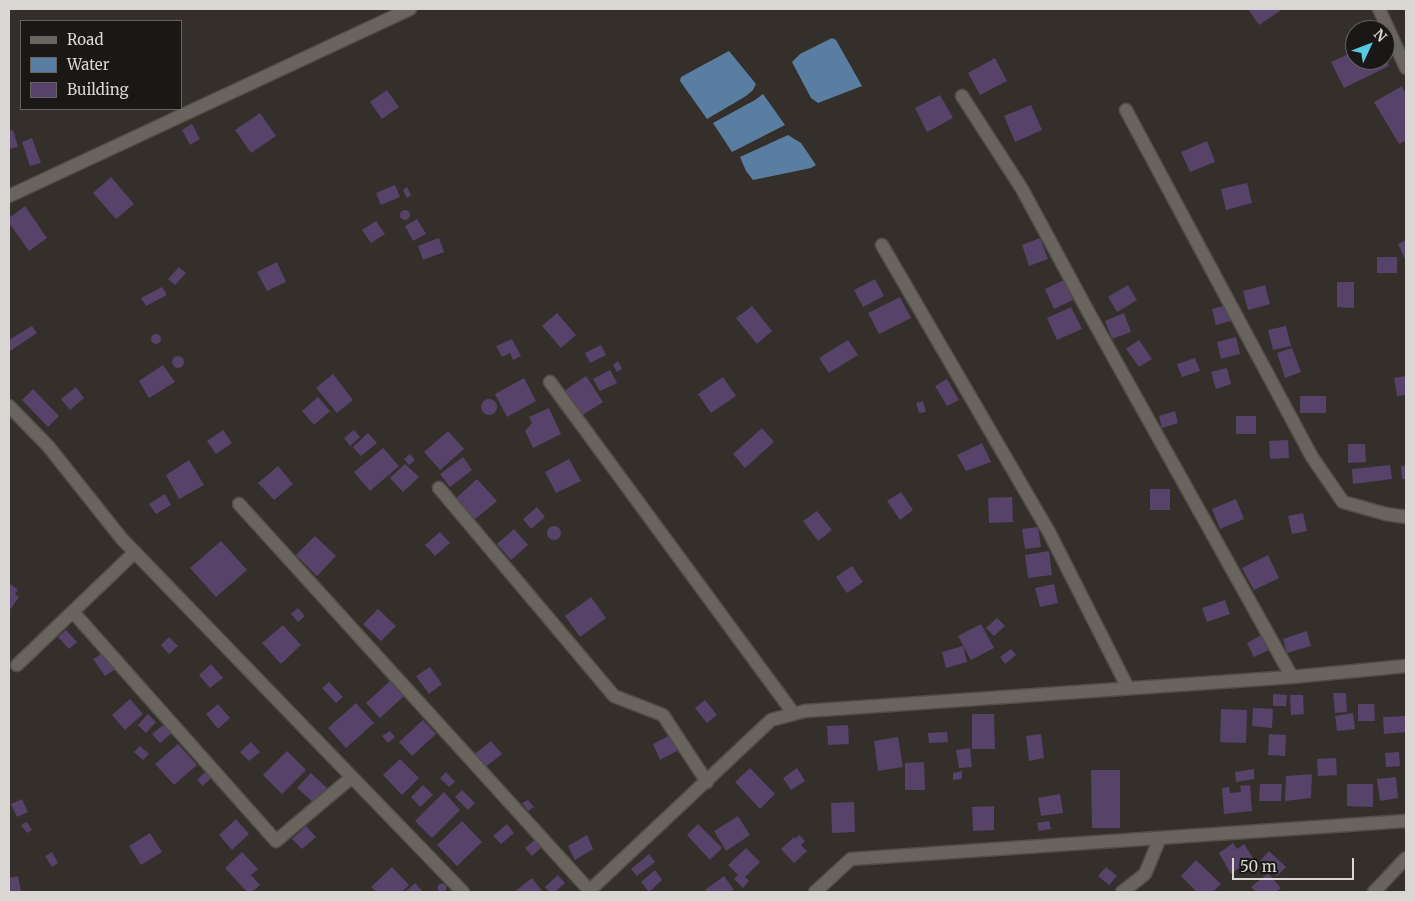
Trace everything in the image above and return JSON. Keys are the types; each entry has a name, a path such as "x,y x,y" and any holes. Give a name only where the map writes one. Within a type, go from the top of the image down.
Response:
{"street":[{"path":"9,196 410,9"},
{"path":"1379,9 1406,68"},
{"path":"962,96 1022,189 1090,315 1292,676"},
{"path":"1126,110 1312,457 1343,502 1386,514 1406,517"},
{"path":"882,245 1049,532 1128,688"},
{"path":"550,382 794,714"},
{"path":"9,406 48,446 122,539 463,892"},
{"path":"439,488 614,696 663,715 707,782"},
{"path":"239,504 589,892 771,720 805,710 1292,676 1406,666"},
{"path":"17,665 135,552"},
{"path":"73,612 276,841 352,777"},
{"path":"815,892 852,859 1406,820"},
{"path":"1122,892 1145,874 1160,838"},
{"path":"1374,892 1406,858"}],"water":[{"path":"832,38 836,40 862,86 818,103 811,98 792,62 800,54"},
{"path":"729,51 756,84 753,90 746,96 707,119 680,81 681,77"},
{"path":"763,94 785,125 732,152 713,123"},
{"path":"788,135 801,143 816,165 811,168 753,180 746,171 740,157"}],"building":[{"path":"1248,9 1279,9 1280,11 1259,25"},
{"path":"1345,56 1345,70 1381,70 1344,88 1331,62"},
{"path":"995,58 1007,81 980,95 968,73"},
{"path":"1402,86 1406,95 1406,140 1399,144 1374,102"},
{"path":"387,90 399,107 382,119 370,102"},
{"path":"940,95 953,118 927,132 915,108"},
{"path":"1031,105 1042,130 1015,142 1004,116"},
{"path":"260,113 276,136 251,153 235,130"},
{"path":"192,124 200,139 190,145 182,130"},
{"path":"13,130 18,147 9,149 9,131"},
{"path":"32,138 41,163 30,166 22,142"},
{"path":"1207,141 1215,162 1190,172 1181,152"},
{"path":"111,177 134,204 116,219 93,193"},
{"path":"1247,183 1252,203 1226,210 1221,189"},
{"path":"395,185 400,197 381,205 376,193"},
{"path":"407,187 411,195 407,198 403,190"},
{"path":"25,206 47,238 29,251 9,223 9,218"},
{"path":"405,210 410,215 405,220 400,215"},
{"path":"417,219 426,234 413,241 405,226"},
{"path":"376,221 385,234 371,243 362,230"},
{"path":"439,238 444,252 423,260 418,246"},
{"path":"1040,238 1048,259 1029,266 1022,245"},
{"path":"1406,240 1406,261 1398,244"},
{"path":"1377,257 1397,257 1397,273 1377,273"},
{"path":"277,262 286,282 267,291 257,272"},
{"path":"179,267 186,273 175,285 168,279"},
{"path":"875,279 884,296 863,307 854,290"},
{"path":"1064,280 1073,300 1054,309 1045,289"},
{"path":"1337,282 1354,282 1354,308 1337,307"},
{"path":"1128,285 1137,300 1117,312 1108,297"},
{"path":"1265,285 1270,304 1248,310 1243,291"},
{"path":"162,287 167,295 146,306 141,298"},
{"path":"900,297 911,318 879,334 868,313"},
{"path":"1227,305 1231,321 1216,325 1212,309"},
{"path":"752,306 772,331 757,344 736,318"},
{"path":"1071,307 1082,329 1057,340 1047,318"},
{"path":"557,313 576,335 561,348 542,326"},
{"path":"1124,313 1131,332 1112,339 1105,321"},
{"path":"32,326 37,333 10,351 9,340"},
{"path":"1286,326 1291,346 1273,350 1268,330"},
{"path":"154,334 158,334 161,339 160,343 154,344 151,341 151,337"},
{"path":"1236,337 1240,354 1221,359 1217,342"},
{"path":"512,339 521,356 513,360 510,353 502,357 496,346"},
{"path":"848,340 858,355 829,373 819,358"},
{"path":"1139,340 1152,359 1139,367 1126,349"},
{"path":"601,345 606,355 590,363 585,353"},
{"path":"1292,348 1301,372 1285,378 1277,353"},
{"path":"176,356 180,356 184,362 180,368 176,368 172,364 172,360"},
{"path":"1195,358 1200,371 1182,377 1177,364"},
{"path":"618,361 622,369 617,372 613,365"},
{"path":"163,365 175,382 149,398 139,381"},
{"path":"1227,368 1231,384 1216,389 1211,372"},
{"path":"610,370 617,383 600,391 593,379"},
{"path":"333,374 353,400 337,413 316,388"},
{"path":"586,376 603,402 581,416 564,391"},
{"path":"1406,376 1406,395 1397,396 1394,378"},
{"path":"723,377 736,396 711,413 698,394"},
{"path":"524,378 536,401 507,417 495,394"},
{"path":"947,379 959,400 947,406 935,386"},
{"path":"76,387 84,398 70,410 61,399"},
{"path":"33,389 59,416 48,427 22,400"},
{"path":"1300,396 1326,396 1326,413 1300,413"},
{"path":"318,397 330,411 314,425 302,411"},
{"path":"489,399 497,407 489,415 481,407"},
{"path":"923,401 926,412 919,413 916,403"},
{"path":"549,408 561,434 533,448 525,431 532,423 529,417"},
{"path":"1175,411 1178,423 1162,428 1159,416"},
{"path":"1236,416 1256,416 1256,434 1236,434"},
{"path":"762,428 774,442 745,468 733,454"},
{"path":"223,430 232,443 216,454 207,441"},
{"path":"354,430 360,437 350,446 344,438"},
{"path":"448,431 464,449 440,470 424,452"},
{"path":"368,433 377,443 361,456 353,447"},
{"path":"1288,440 1289,458 1270,459 1269,441"},
{"path":"982,443 991,462 966,471 957,455"},
{"path":"1348,444 1365,444 1366,462 1348,463"},
{"path":"383,448 399,466 370,491 354,472"},
{"path":"410,454 415,460 409,465 404,459"},
{"path":"463,457 472,470 450,487 440,474"},
{"path":"569,459 581,481 556,493 545,472"},
{"path":"189,460 204,485 179,499 166,475"},
{"path":"405,464 419,477 403,492 390,478"},
{"path":"1390,465 1392,479 1353,484 1352,469"},
{"path":"278,466 293,484 274,500 258,483"},
{"path":"1401,466 1406,466 1406,479 1402,479"},
{"path":"477,479 497,501 474,520 455,499"},
{"path":"1150,489 1170,489 1170,510 1150,510"},
{"path":"901,492 913,510 900,520 887,501"},
{"path":"165,494 171,505 156,514 149,504"},
{"path":"1012,497 1013,522 989,523 988,498"},
{"path":"1236,499 1244,519 1220,529 1212,509"},
{"path":"537,507 545,517 531,529 523,519"},
{"path":"817,511 832,530 818,541 803,521"},
{"path":"1303,513 1307,531 1292,534 1288,516"},
{"path":"554,526 559,528 561,533 559,538 554,540 549,538 547,533 549,528"},
{"path":"1038,527 1041,547 1025,549 1022,529"},
{"path":"514,529 528,545 511,560 497,544"},
{"path":"440,532 450,543 435,556 425,545"},
{"path":"315,536 336,556 317,576 296,555"},
{"path":"221,541 247,570 216,597 190,568"},
{"path":"1049,551 1052,575 1028,578 1025,555"},
{"path":"1268,555 1279,578 1254,590 1242,568"},
{"path":"852,566 863,582 847,593 836,577"},
{"path":"9,583 18,590 15,594 19,597 9,611"},
{"path":"1054,584 1058,603 1040,607 1035,588"},
{"path":"591,597 606,618 580,637 565,616"},
{"path":"1225,600 1230,614 1207,622 1202,608"},
{"path":"298,608 305,616 298,622 291,614"},
{"path":"378,609 396,626 381,641 363,624"},
{"path":"997,618 1005,626 994,636 986,628"},
{"path":"981,624 994,648 971,660 958,636"},
{"path":"283,625 301,645 281,664 262,643"},
{"path":"66,630 77,642 69,649 58,637"},
{"path":"1307,631 1311,646 1287,653 1283,639"},
{"path":"1265,633 1273,648 1254,657 1247,643"},
{"path":"169,637 178,646 169,654 161,645"},
{"path":"963,646 967,662 946,668 942,652"},
{"path":"1011,649 1016,655 1005,664 1000,657"},
{"path":"106,651 117,668 105,676 93,659"},
{"path":"211,664 223,678 210,688 199,675"},
{"path":"430,667 442,684 429,694 416,676"},
{"path":"390,681 404,696 380,718 366,703"},
{"path":"329,682 343,697 336,703 322,688"},
{"path":"1333,693 1346,693 1347,712 1335,713"},
{"path":"1273,694 1287,695 1286,706 1273,706"},
{"path":"1290,695 1303,695 1304,714 1291,715"},
{"path":"130,699 143,714 125,730 112,715"},
{"path":"705,700 717,715 707,723 695,708"},
{"path":"356,703 374,723 346,748 328,728"},
{"path":"218,704 230,718 218,729 206,714"},
{"path":"1358,704 1374,704 1375,721 1358,721"},
{"path":"1253,708 1273,709 1272,728 1252,726"},
{"path":"1221,709 1247,710 1246,743 1220,742"},
{"path":"1353,713 1355,729 1337,731 1335,716"},
{"path":"148,714 156,722 146,733 138,725"},
{"path":"972,714 994,714 995,749 972,749"},
{"path":"1405,716 1406,732 1384,734 1383,717"},
{"path":"423,720 436,734 412,756 399,742"},
{"path":"167,722 174,731 160,743 152,734"},
{"path":"848,725 849,744 828,745 827,726"},
{"path":"390,731 395,737 388,743 382,736"},
{"path":"947,732 948,742 929,743 928,733"},
{"path":"672,734 679,750 660,760 653,744"},
{"path":"1041,734 1044,758 1029,761 1026,736"},
{"path":"1269,734 1286,735 1285,756 1268,755"},
{"path":"898,737 903,767 878,771 874,741"},
{"path":"491,741 502,754 483,769 472,756"},
{"path":"251,742 260,752 249,761 240,752"},
{"path":"178,744 197,765 174,785 155,764"},
{"path":"140,746 149,754 143,760 134,752"},
{"path":"970,748 972,767 959,768 956,750"},
{"path":"287,751 306,770 282,794 263,775"},
{"path":"1399,752 1400,766 1386,767 1385,753"},
{"path":"1336,758 1337,775 1318,776 1317,759"},
{"path":"400,759 419,778 402,795 383,775"},
{"path":"924,762 925,790 905,790 905,763"},
{"path":"750,768 775,794 760,809 735,782"},
{"path":"797,768 805,781 791,790 783,778"},
{"path":"208,769 214,775 203,786 197,780"},
{"path":"1254,769 1254,779 1236,782 1235,772"},
{"path":"1091,770 1120,770 1120,828 1092,828"},
{"path":"962,771 962,779 953,780 953,773"},
{"path":"446,772 455,782 449,787 440,778"},
{"path":"311,773 327,788 314,803 297,788"},
{"path":"1312,774 1311,798 1285,801 1286,776"},
{"path":"1396,777 1398,798 1380,801 1377,779"},
{"path":"1260,784 1282,784 1281,801 1259,801"},
{"path":"1347,784 1373,784 1373,807 1347,806"},
{"path":"423,785 433,795 420,807 411,797"},
{"path":"1250,785 1252,811 1224,814 1222,788 1229,787 1230,793 1241,792 1240,786"},
{"path":"462,790 475,803 468,810 455,797"},
{"path":"444,792 460,810 432,838 415,821"},
{"path":"1060,794 1063,813 1041,816 1038,798"},
{"path":"22,799 28,812 17,817 11,804"},
{"path":"528,800 534,807 528,811 522,803"},
{"path":"854,802 855,832 832,833 831,803"},
{"path":"994,806 994,830 973,831 972,807"},
{"path":"738,816 750,835 726,851 714,831"},
{"path":"236,819 249,834 232,850 219,835"},
{"path":"462,821 482,842 457,866 437,845"},
{"path":"1049,821 1051,829 1039,831 1037,823"},
{"path":"27,822 32,830 27,833 21,825"},
{"path":"507,824 514,833 501,844 493,836"},
{"path":"698,824 722,848 710,860 687,835"},
{"path":"306,826 316,837 302,849 292,839"},
{"path":"150,833 162,852 141,865 129,846"},
{"path":"587,835 593,849 575,860 568,846"},
{"path":"799,835 805,841 801,845 807,851 794,863 781,849"},
{"path":"537,838 543,846 532,856 525,848"},
{"path":"1233,843 1237,849 1244,844 1253,858 1231,874 1219,853"},
{"path":"746,848 760,862 745,877 749,881 743,888 734,879 738,875 728,865"},
{"path":"1269,851 1286,867 1277,876 1260,861"},
{"path":"52,852 58,863 52,867 45,856"},
{"path":"242,852 258,869 251,875 260,885 252,892 247,892 225,868"},
{"path":"649,854 655,862 637,876 631,869"},
{"path":"1196,860 1221,884 1213,892 1197,892 1181,876"},
{"path":"392,867 409,885 402,892 377,892 371,887"},
{"path":"1106,867 1117,876 1109,885 1098,876"},
{"path":"655,870 662,880 649,892 641,882"},
{"path":"1268,873 1281,888 1276,892 1256,892 1251,887"},
{"path":"558,875 565,883 555,892 549,892 545,887"},
{"path":"18,876 21,891 9,892 9,878"},
{"path":"724,876 734,890 730,892 707,892 705,890"},
{"path":"532,878 543,892 514,892"},
{"path":"415,883 423,892 405,892"},
{"path":"442,884 446,888 442,892 438,888"}]}
